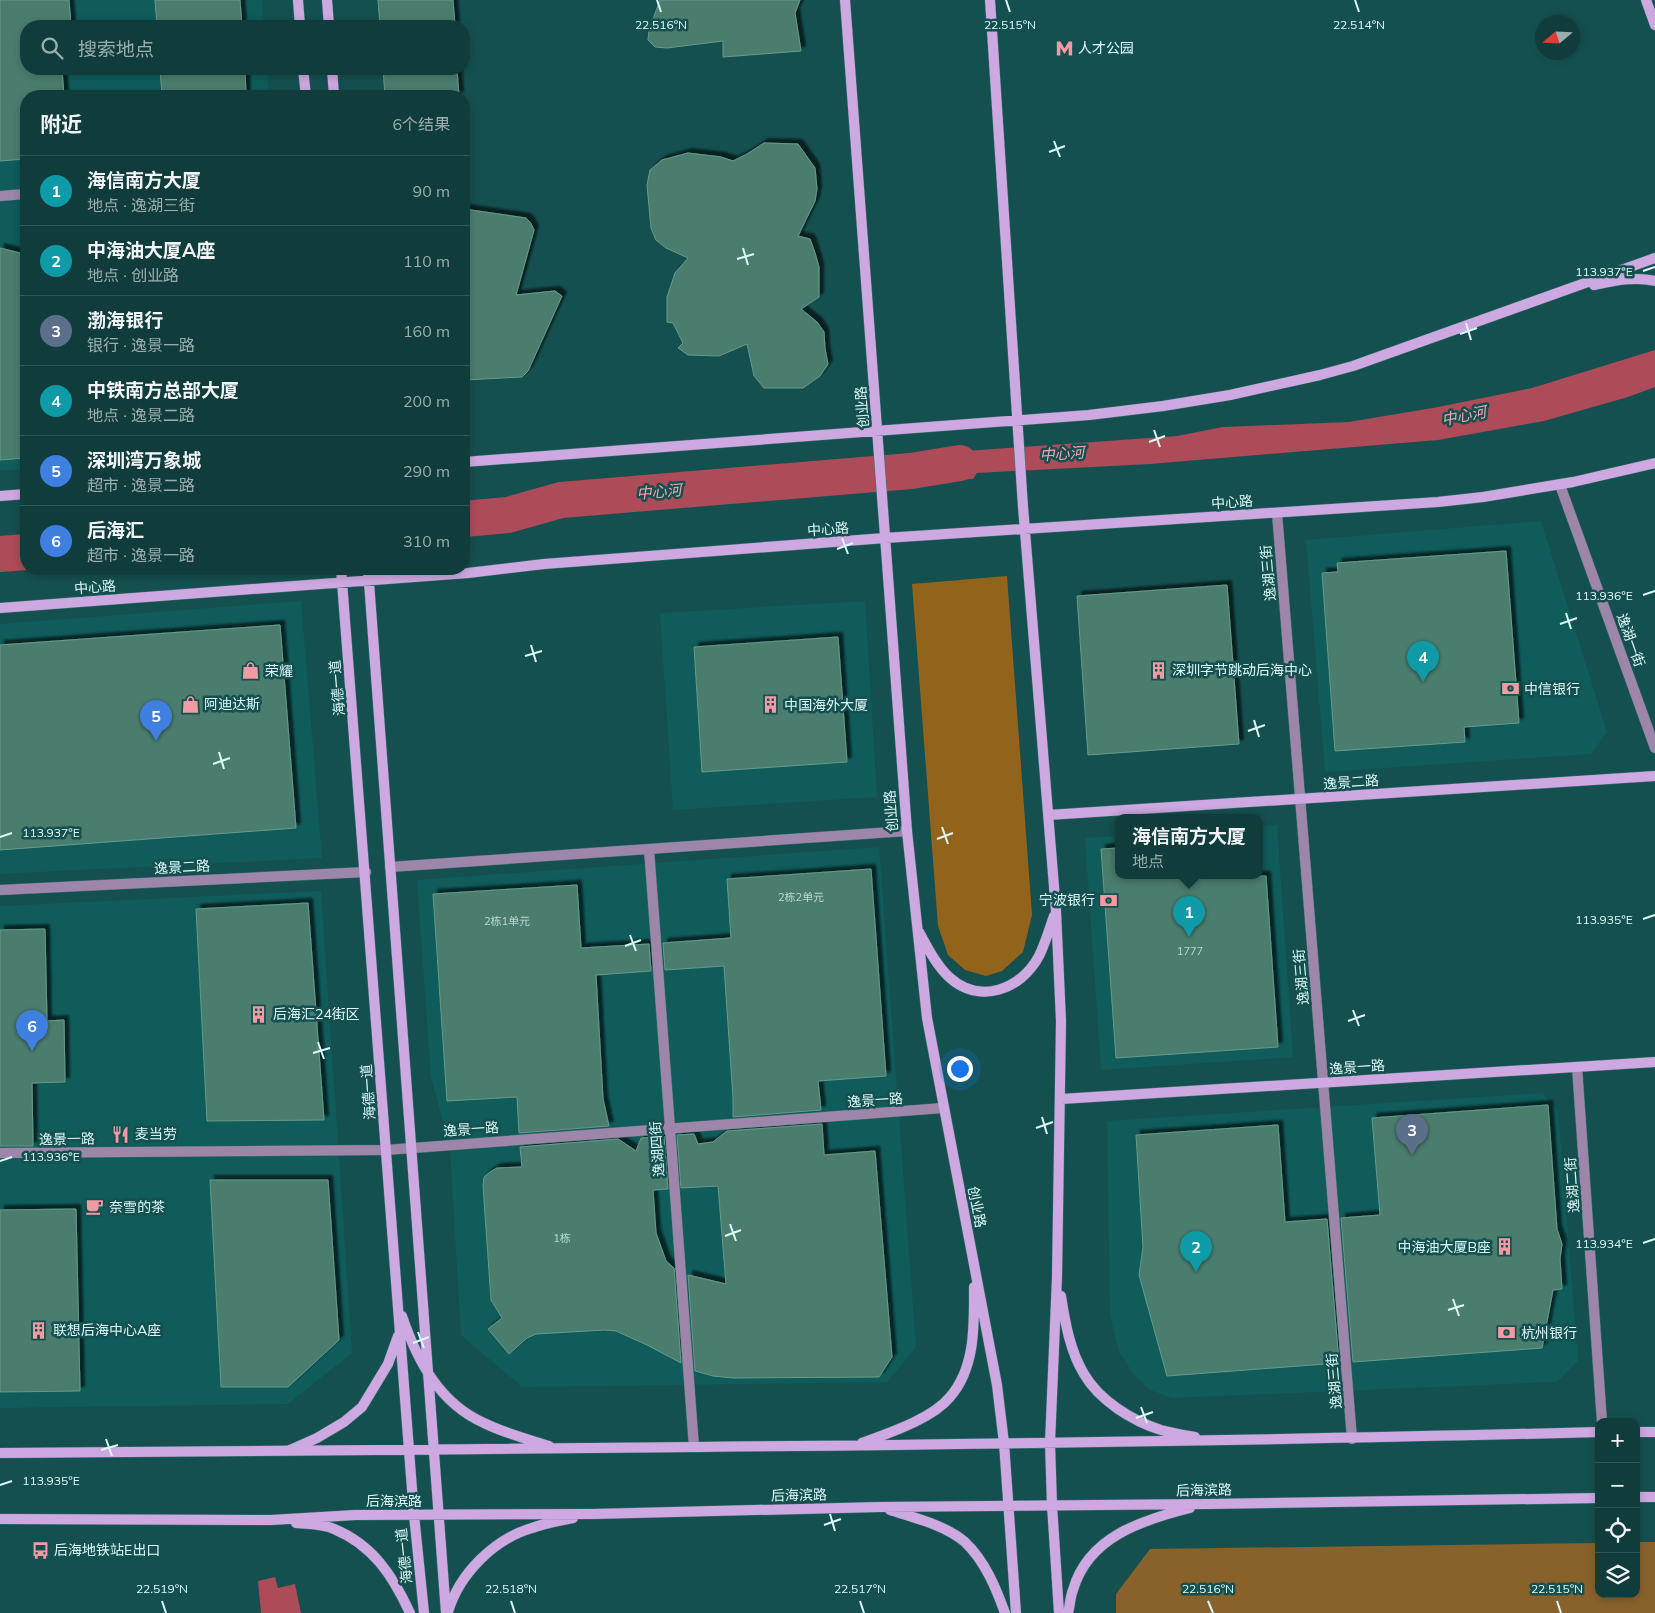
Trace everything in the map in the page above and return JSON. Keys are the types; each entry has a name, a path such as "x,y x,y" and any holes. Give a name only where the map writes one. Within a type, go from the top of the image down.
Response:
{"main road":[{"path":"298,0 300,20"},
{"path":"327,0 328,20"},
{"name":"创业路","path":"845,0 906,831 916,927 927,1018 997,1385 1004,1443 1016,1613"},
{"path":"990,0 1023,508 1056,911 1061,1021 1057,1277 1050,1443 1059,1613"},
{"path":"1646,0 1655,25"},
{"path":"304,75 306,90"},
{"path":"332,75 334,90"},
{"path":"470,462 1089,414 1230,395 1288,383 1353,366 1655,258"},
{"path":"1562,291 1627,279 1646,278 1655,280"},
{"name":"中心路","path":"470,573 544,564 885,538 1438,502 1483,497 1560,484 1636,468 1655,462"},
{"path":"0,496 20,494"},
{"name":"海德一道","path":"341,575 366,872 414,1515 424,1613"},
{"path":"369,575 427,1372 447,1613"},
{"name":"中心路","path":"0,608 440,575"},
{"name":"逸景二路","path":"1048,815 1655,776"},
{"path":"916,927 934,959 949,977 962,987 978,992 995,992 1012,986 1026,974 1038,957 1056,911"},
{"name":"逸景一路","path":"1061,1099 1655,1062"},
{"path":"855,1446 899,1430 928,1415 950,1398 955,1390 964,1375 972,1344 974,1314 973,1256"},
{"path":"1057,1277 1064,1317 1073,1349 1084,1374 1102,1396 1130,1416 1159,1429 1210,1441"},
{"path":"398,1302 410,1340 427,1372 444,1396 464,1412 483,1423 557,1449"},
{"path":"285,1452 331,1430 362,1407 388,1364 398,1337 398,1302"},
{"path":"0,1453 433,1451 855,1446 1352,1439 1595,1432"},
{"path":"1640,1432 1655,1432"},
{"path":"1640,1497 1655,1497"},
{"name":"后海滨路","path":"0,1519 270,1520 355,1515 593,1514 880,1507 1595,1498"},
{"path":"1068,1613 1073,1590 1084,1565 1098,1548 1123,1530 1153,1517 1207,1504"},
{"path":"880,1507 923,1520 955,1535 965,1542 988,1573 1005,1613"},
{"path":"447,1613 451,1602 466,1577 482,1557 503,1542 530,1528 593,1514"},
{"path":"270,1520 333,1528 354,1540 373,1553 388,1572 410,1613"}],"street":[{"path":"0,196 20,194"},
{"name":"逸湖一街","path":"1560,484 1655,748"},
{"name":"逸湖三街","path":"1276,513 1352,1439"},
{"path":"390,867 906,831"},
{"name":"逸湖四街","path":"649,849 694,1447"},
{"name":"逸景二路","path":"0,890 366,872"},
{"name":"逸湖二街","path":"1577,1067 1602,1418"},
{"name":"逸景一路","path":"0,1153 386,1150 943,1108"}],"shaded area":[{"path":"0,0 262,0 264,20 20,20 20,75 267,75 269,90 20,90 20,469 0,471"},
{"path":"1541,521 1607,732 1591,754 1325,772 1306,540"},
{"path":"1007,576 1032,915 1023,952 1002,971 986,976 965,970 948,955 938,926 912,584"},
{"path":"301,601 322,858 0,874 0,624"},
{"path":"865,601 877,797 673,810 660,613"},
{"path":"1277,825 1293,1057 1101,1070 1085,838 1115,836 1115,879 1263,879 1263,826"},
{"path":"879,847 916,1347 887,1382 522,1387 461,1335 450,1149 431,1077 417,880"},
{"path":"321,891 352,1353 288,1404 0,1408 0,906"},
{"path":"1542,1093 1558,1111 1578,1361 1557,1382 1172,1398 1150,1390 1134,1375 1119,1352 1110,1315 1107,1121"},
{"path":"1640,1542 1655,1542 1655,1613 1116,1613 1116,1594 1150,1549 1595,1543 1595,1598 1640,1598"}],"water":[{"path":"1655,350 1655,387 1628,397 1544,421 1438,440 1150,464 977,473 973,479 911,483 910,455 1177,436 1223,427 1349,422 1433,408 1532,388"},
{"path":"275,1577 278,1588 295,1584 301,1613 261,1613 258,1581"}],"building":[{"path":"0,0 69,0 71,20 20,20 20,75 62,75 64,90 20,90 20,159 0,161"},
{"path":"155,0 240,0 242,20 157,20"},
{"path":"378,0 453,0 455,20 380,20"},
{"path":"660,0 800,0 795,13 801,51 723,57 723,41 667,48 655,47 648,40 649,30"},
{"path":"160,75 245,75 246,90 162,90"},
{"path":"383,75 457,75 459,90 385,90"},
{"path":"764,143 798,144 815,168 817,189 815,201 798,236 810,239 815,253 819,267 819,297 801,309 817,322 824,332 828,364 820,376 803,388 764,388 754,376 747,344 719,356 688,355 678,348 683,343 673,323 667,322 667,297 675,273 688,258 666,248 656,240 651,228 647,185 650,170 662,160 688,153 721,157 733,161"},
{"path":"470,210 526,218 534,230 516,295 555,291 562,296 528,371 522,377 470,380"},
{"path":"0,248 20,253 20,458 0,460"},
{"path":"1506,551 1519,723 1464,727 1465,742 1335,751 1322,573 1338,572 1337,563"},
{"name":"深圳字节跳动后海中心","path":"1227,585 1239,744 1088,755 1077,596"},
{"path":"280,625 296,828 0,850 0,645"},
{"name":"中国海外大厦","path":"838,637 847,762 702,772 694,647"},
{"path":"1115,848 1115,879 1263,879 1263,876 1266,876 1278,1047 1116,1058 1101,849"},
{"path":"871,869 886,1076 818,1081 821,1110 733,1117 724,966 665,970 663,943 731,938 727,879"},
{"path":"577,885 581,948 649,944 651,971 596,975 603,1099 609,1126 519,1133 517,1097 447,1101 433,894"},
{"name":"后海汇24街区","path":"308,903 324,1120 207,1121 196,909"},
{"path":"45,929 47,1021 64,1020 65,1082 32,1083 33,1146 0,1146 0,930"},
{"path":"1548,1105 1557,1229 1562,1244 1560,1259 1562,1289 1553,1290 1542,1348 1353,1362 1341,1218 1380,1215 1372,1118"},
{"path":"822,1124 824,1155 875,1151 892,1357 879,1377 733,1378 713,1376 695,1371 688,1275 726,1284 718,1186 681,1188 677,1135 694,1134 698,1144 713,1142 727,1131"},
{"path":"1278,1125 1285,1222 1327,1219 1339,1363 1167,1376 1139,1275 1143,1247 1136,1135"},
{"path":"664,1136 668,1189 653,1190 656,1233 666,1261 674,1268 681,1363 616,1331 605,1330 536,1334 527,1338 509,1354 488,1329 502,1318 491,1300 483,1186 484,1177 497,1168 522,1167 520,1147 618,1139 636,1151 641,1138"},
{"path":"210,1180 328,1180 339,1340 288,1387 221,1387"},
{"name":"联想后海中心A座","path":"76,1209 80,1391 0,1392 0,1210"}],"waterway":[{"name":"中心河","path":"470,518 508,515 561,500 911,471 960,463"},
{"name":"中心河","path":"0,554 20,552"}],"place":[{"name":"人才公园","path":"1064,48"},
{"name":"深圳字节跳动后海中心","path":"1158,670"},
{"name":"荣耀","path":"251,671"},
{"name":"中铁南方总部大厦","path":"1423,682"},
{"name":"中信银行","path":"1510,689"},
{"name":"阿迪达斯","path":"190,704"},
{"name":"中国海外大厦","path":"770,705"},
{"name":"深圳湾万象城","path":"156,741"},
{"name":"宁波银行","path":"1109,900"},
{"name":"海信南方大厦","path":"1189,937"},
{"name":"后海汇24街区","path":"259,1014"},
{"name":"后海汇","path":"32,1051"},
{"name":"麦当劳","path":"121,1134"},
{"name":"渤海银行","path":"1412,1155"},
{"name":"奈雪的茶","path":"95,1207"},
{"name":"中海油大厦B座","path":"1505,1247"},
{"name":"中海油大厦A座","path":"1196,1272"},
{"name":"联想后海中心A座","path":"39,1330"},
{"name":"杭州银行","path":"1507,1333"},
{"name":"后海地铁站E出口","path":"40,1550"}]}
